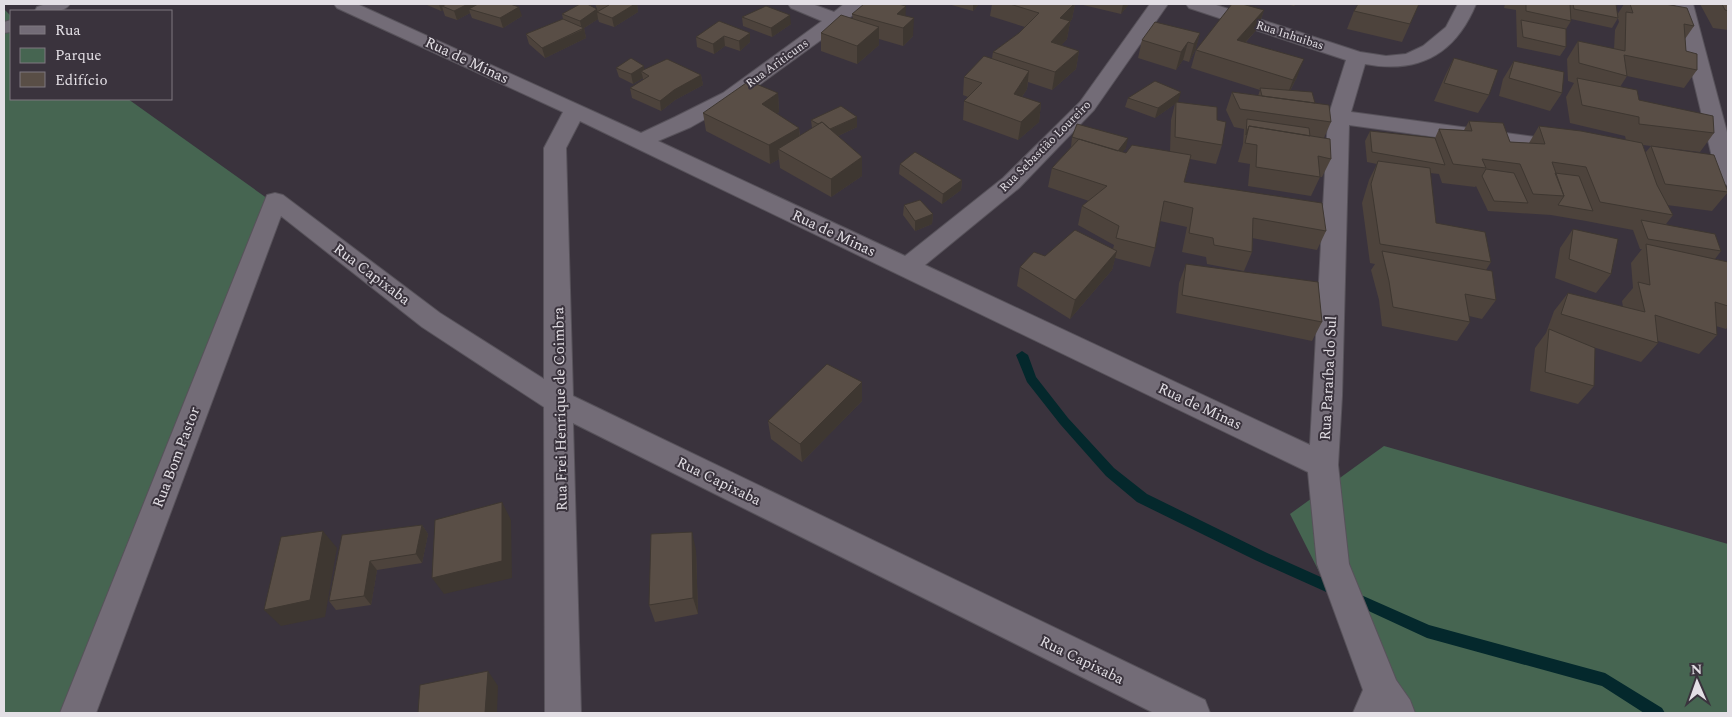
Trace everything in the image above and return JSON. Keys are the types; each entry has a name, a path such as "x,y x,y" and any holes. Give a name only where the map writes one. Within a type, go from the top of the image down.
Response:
{"street":[{"path":"46,10 61,4"},
{"name":"Rua de Minas","path":"343,4 575,110 1323,465"},
{"path":"797,4 836,20"},
{"name":"Rua Ariticuns","path":"640,141 683,122 730,97 855,4"},
{"name":"Rua Sebastião Loureiro","path":"907,267 1011,183 1087,106 1159,4"},
{"name":"Rua Inhuibas","path":"1195,4 1357,56 1386,62 1410,60 1430,50 1454,30 1467,4"},
{"path":"1658,161 1728,173 1684,4"},
{"name":"Rua Paraíba do Sul","path":"1357,56 1338,117 1328,396 1323,465 1333,564 1384,706"},
{"name":"Rua Frei Henrique de Coimbra","path":"563,713 555,148 575,110"},
{"path":"1338,117 1581,150"},
{"name":"Rua Capixaba","path":"275,200 431,320 560,403 1192,713"},
{"name":"Rua Bom Pastor","path":"78,713 275,200"}],"green space":[{"path":"4,9 10,15 10,100 129,100 278,206 218,318 63,713 4,713"},
{"path":"1384,446 1728,544 1728,713 1383,713 1353,639 1290,514"}],"building":[{"path":"447,4 468,4 454,11 442,6"},
{"path":"478,4 510,4 519,7 500,18 469,9"},
{"path":"580,4 587,4 597,9 580,21 562,14"},
{"path":"605,4 635,4 612,18 597,12 609,5"},
{"path":"864,4 898,4 906,6 897,14 914,18 903,28 852,14"},
{"path":"1010,4 1074,4 1060,18 1070,21 1051,42 1079,51 1055,72 993,52 1019,33 1039,13"},
{"path":"1232,4 1242,4 1264,10 1237,40 1304,59 1293,80 1196,50"},
{"path":"1358,4 1419,4 1410,24 1354,11"},
{"path":"1526,4 1570,4 1571,21 1526,11"},
{"path":"1573,4 1616,4 1618,18 1574,9"},
{"path":"1630,4 1665,4 1687,8 1694,26 1684,24 1686,51 1697,54 1697,70 1624,55 1627,76 1579,63 1578,41 1625,51 1626,12 1633,13"},
{"path":"1722,4 1728,4 1728,11 1725,10"},
{"path":"766,6 790,15 771,28 742,17"},
{"path":"841,15 879,27 857,46 821,33"},
{"path":"563,19 584,28 542,48 526,34"},
{"path":"1521,20 1566,29 1566,47 1523,37"},
{"path":"719,21 750,33 739,41 724,36 713,44 696,37"},
{"path":"1155,22 1200,33 1194,44 1188,42 1181,52 1142,40"},
{"path":"984,56 1029,71 1014,94 1041,103 1021,122 964,101 982,83 964,77"},
{"path":"631,58 644,66 631,74 616,68"},
{"path":"1454,58 1498,70 1489,95 1444,83"},
{"path":"667,59 701,75 674,90 660,101 630,88 649,76 641,71"},
{"path":"1514,61 1564,72 1562,93 1509,78"},
{"path":"1577,78 1637,90 1639,100 1713,116 1714,133 1639,124 1639,117 1582,105"},
{"path":"749,81 778,93 762,104 799,128 769,145 703,113"},
{"path":"1155,81 1181,92 1158,108 1128,98"},
{"path":"1260,88 1312,92 1315,103 1262,96"},
{"path":"1232,92 1329,105 1331,122 1240,109"},
{"path":"1176,102 1217,107 1217,120 1226,122 1222,145 1175,137"},
{"path":"841,106 857,117 830,129 822,122 818,124 811,120"},
{"path":"1247,119 1309,128 1310,136 1249,126 1246,135"},
{"path":"1469,121 1503,123 1510,142 1545,144 1539,126 1581,131 1642,143 1657,185 1673,215 1600,202 1586,167 1552,162 1564,196 1533,194 1520,164 1482,159 1486,168 1453,164 1439,129 1472,131"},
{"path":"822,122 862,157 831,179 778,149"},
{"path":"1077,124 1128,138 1118,151 1072,137"},
{"path":"1249,126 1330,139 1331,159 1318,156 1320,177 1256,167 1257,145 1245,143"},
{"path":"1370,131 1435,138 1445,165 1372,152"},
{"path":"1079,139 1126,153 1132,145 1191,155 1184,182 1322,203 1326,231 1253,218 1252,252 1214,245 1213,238 1189,233 1193,208 1164,201 1155,248 1116,238 1119,226 1082,206 1107,186 1052,168"},
{"path":"1651,146 1714,155 1728,192 1665,184"},
{"path":"915,152 962,180 943,194 900,164"},
{"path":"1378,161 1430,168 1436,223 1485,232 1491,262 1380,244 1371,184"},
{"path":"1486,169 1514,173 1528,203 1494,201 1482,176"},
{"path":"1555,173 1579,176 1593,211 1558,205 1564,196"},
{"path":"920,200 933,214 915,221 904,205"},
{"path":"1641,220 1715,234 1721,251 1648,239"},
{"path":"1573,229 1618,239 1611,274 1569,259"},
{"path":"1075,230 1117,251 1075,300 1020,267 1034,252 1045,256"},
{"path":"1646,244 1728,262 1728,306 1715,302 1717,335 1655,315 1658,343 1561,314 1568,293 1645,312 1638,282 1650,285"},
{"path":"1382,251 1492,271 1496,300 1465,294 1470,322 1393,307"},
{"path":"1186,264 1318,282 1322,322 1182,295"},
{"path":"1549,329 1595,348 1594,386 1545,372"},
{"path":"827,364 862,382 800,444 768,421"},
{"path":"502,502 502,561 432,578 435,520"},
{"path":"422,525 416,554 370,561 364,596 329,601 342,535"},
{"path":"323,531 310,600 264,610 281,537"},
{"path":"692,532 693,598 649,605 651,534"},
{"path":"488,671 485,713 418,713 420,685"}],"waterway":[{"path":"1022,355 1031,379 1064,421 1110,472 1142,498 1260,556 1338,591"},
{"path":"1352,597 1427,631 1605,680 1657,713"}]}
